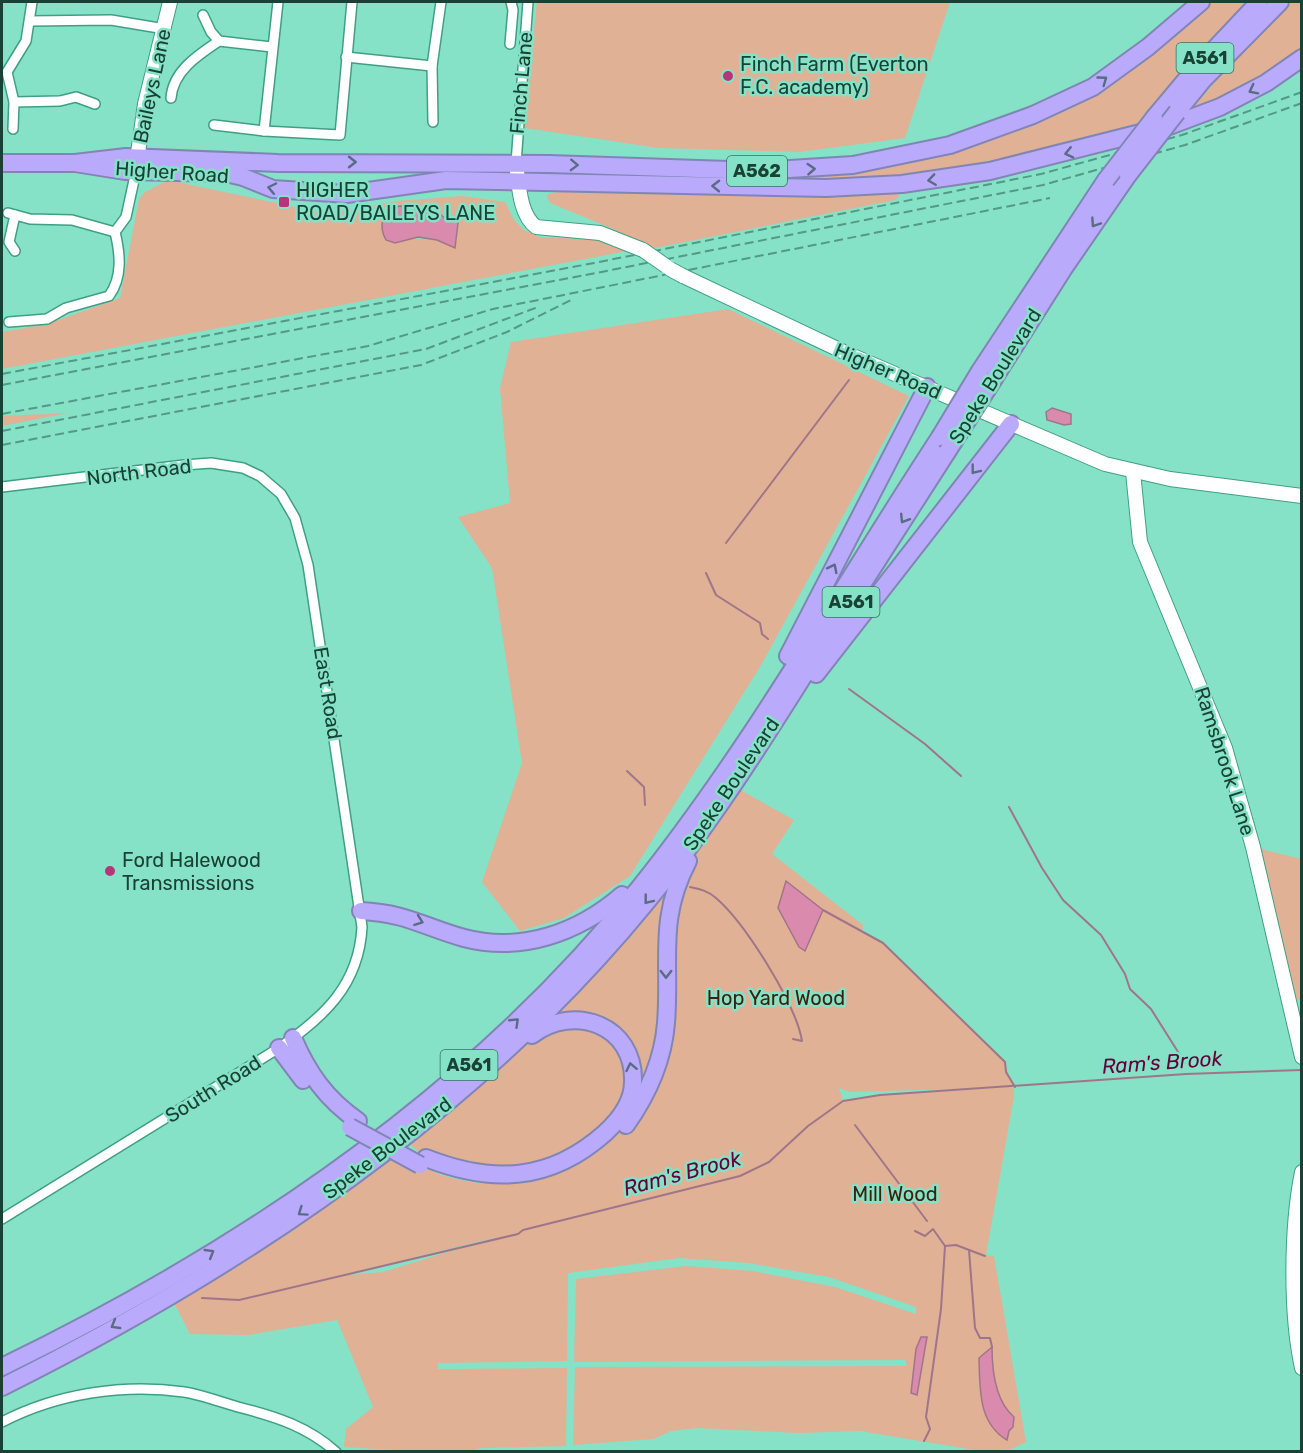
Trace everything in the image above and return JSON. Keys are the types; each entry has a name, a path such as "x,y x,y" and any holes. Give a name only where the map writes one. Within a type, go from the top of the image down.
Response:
{"highway":[{"name":"Higher Road","path":"2,163 516,164 808,170 853,165 950,145 994,132 1093,87 1148,47 1201,2"},
{"name":"Speke Boulevard","path":"2,1387 194,1280 297,1215 404,1139 468,1086 549,1010 645,904 710,820 755,752 1106,180 1190,75 1259,2"},
{"name":"Speke Boulevard","path":"988,374 1128,175 1177,112 1203,80 1280,2"},
{"name":"Higher Road","path":"136,164 226,173 273,189 347,194 446,180 826,188 902,184 990,171 1172,125 1220,107 1266,83 1302,58"},
{"path":"750,733 927,387"},
{"path":"755,752 1011,424"},
{"name":"Speke Boulevard","path":"2,1367 108,1313 309,1190 426,1102 526,1012 587,948 652,872 718,782 944,445"},
{"path":"361,911 409,917 443,931 487,943 510,944 554,935 590,919 624,894 718,782"},
{"path":"279,1048 323,1105 423,1161 440,1174 475,1183 528,1183 562,1173 577,1165 621,1131 642,1102 658,1062 666,1023 666,948 670,906 678,879 710,820"},
{"path":"404,1139 535,1033 552,1023 571,1019 595,1022 608,1030 627,1053 633,1083 631,1097 622,1114 592,1144 575,1156 538,1171 499,1175 423,1161"},
{"path":"293,1038 303,1062 321,1088 354,1124"}],"street":[{"path":"13,129 14,102 4,72 26,41 30,21 28,2"},
{"name":"Baileys Lane","path":"136,164 146,104 170,2"},
{"path":"264,131 278,2"},
{"path":"213,125 264,131 340,135 352,2"},
{"path":"433,122 432,66 441,2"},
{"path":"510,44 513,10 511,2"},
{"name":"Finch Lane","path":"516,164 528,2"},
{"path":"203,15 211,32 219,41 272,47"},
{"path":"30,21 111,20 165,29"},
{"path":"171,98 175,78 180,71 219,41"},
{"path":"346,57 432,66"},
{"path":"14,102 60,101 76,97 95,104"},
{"path":"9,322 47,318 66,308 109,296 115,285 120,260 115,232 126,217 136,164"},
{"name":"Higher Road","path":"516,164 518,182 528,220 536,228 600,233 643,250 683,276 836,348 1105,464 1133,472 1302,496"},
{"path":"15,251 9,242 11,214 30,219 72,220 115,232"},
{"name":"North Road","path":"2,487 212,464 243,468 272,484"},
{"name":"Ramsbrook Lane","path":"1133,472 1140,542 1225,748 1253,847 1301,1056"},
{"name":"East Road","path":"272,484 289,505 304,546 361,911"},
{"name":"South Road","path":"2,1219 279,1048 332,1006 349,982 362,944 361,911"},
{"path":"1302,1172 1294,1222 1297,1346 1302,1368"},
{"path":"2,1422 22,1412 104,1391 184,1392 296,1424 321,1438 336,1452"}],"green space":[{"name":"Finch Farm (Everton F.C. academy)","path":"537,2 950,2 905,138 799,152 659,148 524,128"},
{"path":"1209,2 1250,2 1134,129 998,162 859,182 554,178 553,168 779,176 1039,120"},
{"path":"1292,2 1301,2 1301,49 1248,84 1189,112 1221,75"},
{"path":"168,180 318,212 347,210 396,201 463,196 505,202 514,220 524,230 539,237 601,240 633,250 2,369 2,332 47,324 120,298 139,199 145,192","holes":["411,207 438,213 446,219 456,215 460,217 455,248 437,240 407,238"]},
{"path":"898,189 899,197 895,200 650,249 611,228 550,203 547,198 548,194 558,192"},
{"path":"728,309 909,396 761,665 630,876 564,918 520,931 482,882 522,763 492,568 458,517 510,503 500,388 511,342"},
{"path":"68,413 2,426 2,416"},
{"path":"733,786 794,820 772,854 863,925 862,931 883,943 1005,1062 1014,1096 986,1255 994,1256 1026,1442 1011,1449 981,1451 860,1431 799,1433 697,1428 671,1431 654,1439 573,1445 575,1367 907,1366 905,1360 574,1362 576,1279 686,1266 752,1271 835,1287 916,1314 916,1307 829,1277 748,1263 679,1258 568,1273 567,1361 438,1363 438,1369 567,1368 566,1446 482,1448 467,1452 344,1447 346,1429 373,1407 337,1320 248,1335 190,1334 172,1299 393,1151 436,1173 468,1182 521,1183 571,1168 594,1155 614,1138 632,1117 592,1145 516,1175 426,1158 404,1139","holes":["839,1088 849,1092 994,1088 880,1095 843,1101","497,1237 383,1272 340,1276"]},
{"path":"1253,847 1301,859 1301,997 1291,1010"}],"shaded area":[{"path":"400,206 436,211 446,219 459,215 455,248 437,240 418,237 395,243 386,240 382,229 383,218 389,210"},
{"path":"1052,408 1071,414 1071,424 1064,425 1047,420 1046,412"},
{"path":"786,881 823,910 805,951 799,947 778,908"},
{"path":"921,1337 927,1337 917,1395 911,1393 916,1349"},
{"path":"992,1347 996,1385 1003,1403 1014,1417 1013,1427 1009,1431 1007,1440 998,1433 986,1415 981,1393 979,1358"}],"waterway":[{"path":"726,543 849,380"},
{"path":"706,573 716,595 760,623 762,634 768,639"},
{"path":"849,689 925,744 961,776"},
{"path":"627,771 644,787 645,805"},
{"path":"1009,807 1042,868 1063,900 1101,935 1125,974 1130,989 1151,1009 1185,1063"},
{"path":"690,887 716,898 754,944 780,986 798,1025 802,1041 793,1039"},
{"path":"823,910 883,943 1005,1062 1006,1072 1015,1087"},
{"name":"Ram's Brook","path":"202,1298 239,1300 518,1234 523,1230 740,1176 769,1162 808,1126 843,1101 880,1095 1186,1074 1302,1070"},
{"path":"855,1125 927,1221"},
{"path":"915,1231 925,1236 933,1229 945,1246 941,1309 926,1417 930,1429 924,1441"},
{"path":"945,1246 956,1245 985,1256"},
{"path":"969,1250 975,1328 980,1338 990,1338 992,1347"}],"railway":[{"path":"2,374 594,263 1041,174 1182,135 1302,92"},
{"path":"2,385 596,273 1043,185 1185,145 1302,103"},
{"path":"2,414 368,346 493,309 1050,198"},
{"path":"2,445 421,365 507,332 571,300"},
{"path":"2,431 426,349 538,307"}],"place":[{"name":"Finch Farm (Everton F.C. academy)","path":"728,76"},
{"name":"HIGHER ROAD/BAILEYS LANE","path":"284,202"},
{"name":"Ford Halewood Transmissions","path":"110,871"}],"park label":[{"name":"Hop Yard Wood","path":"776,998"},
{"name":"Mill Wood","path":"895,1194"}]}
